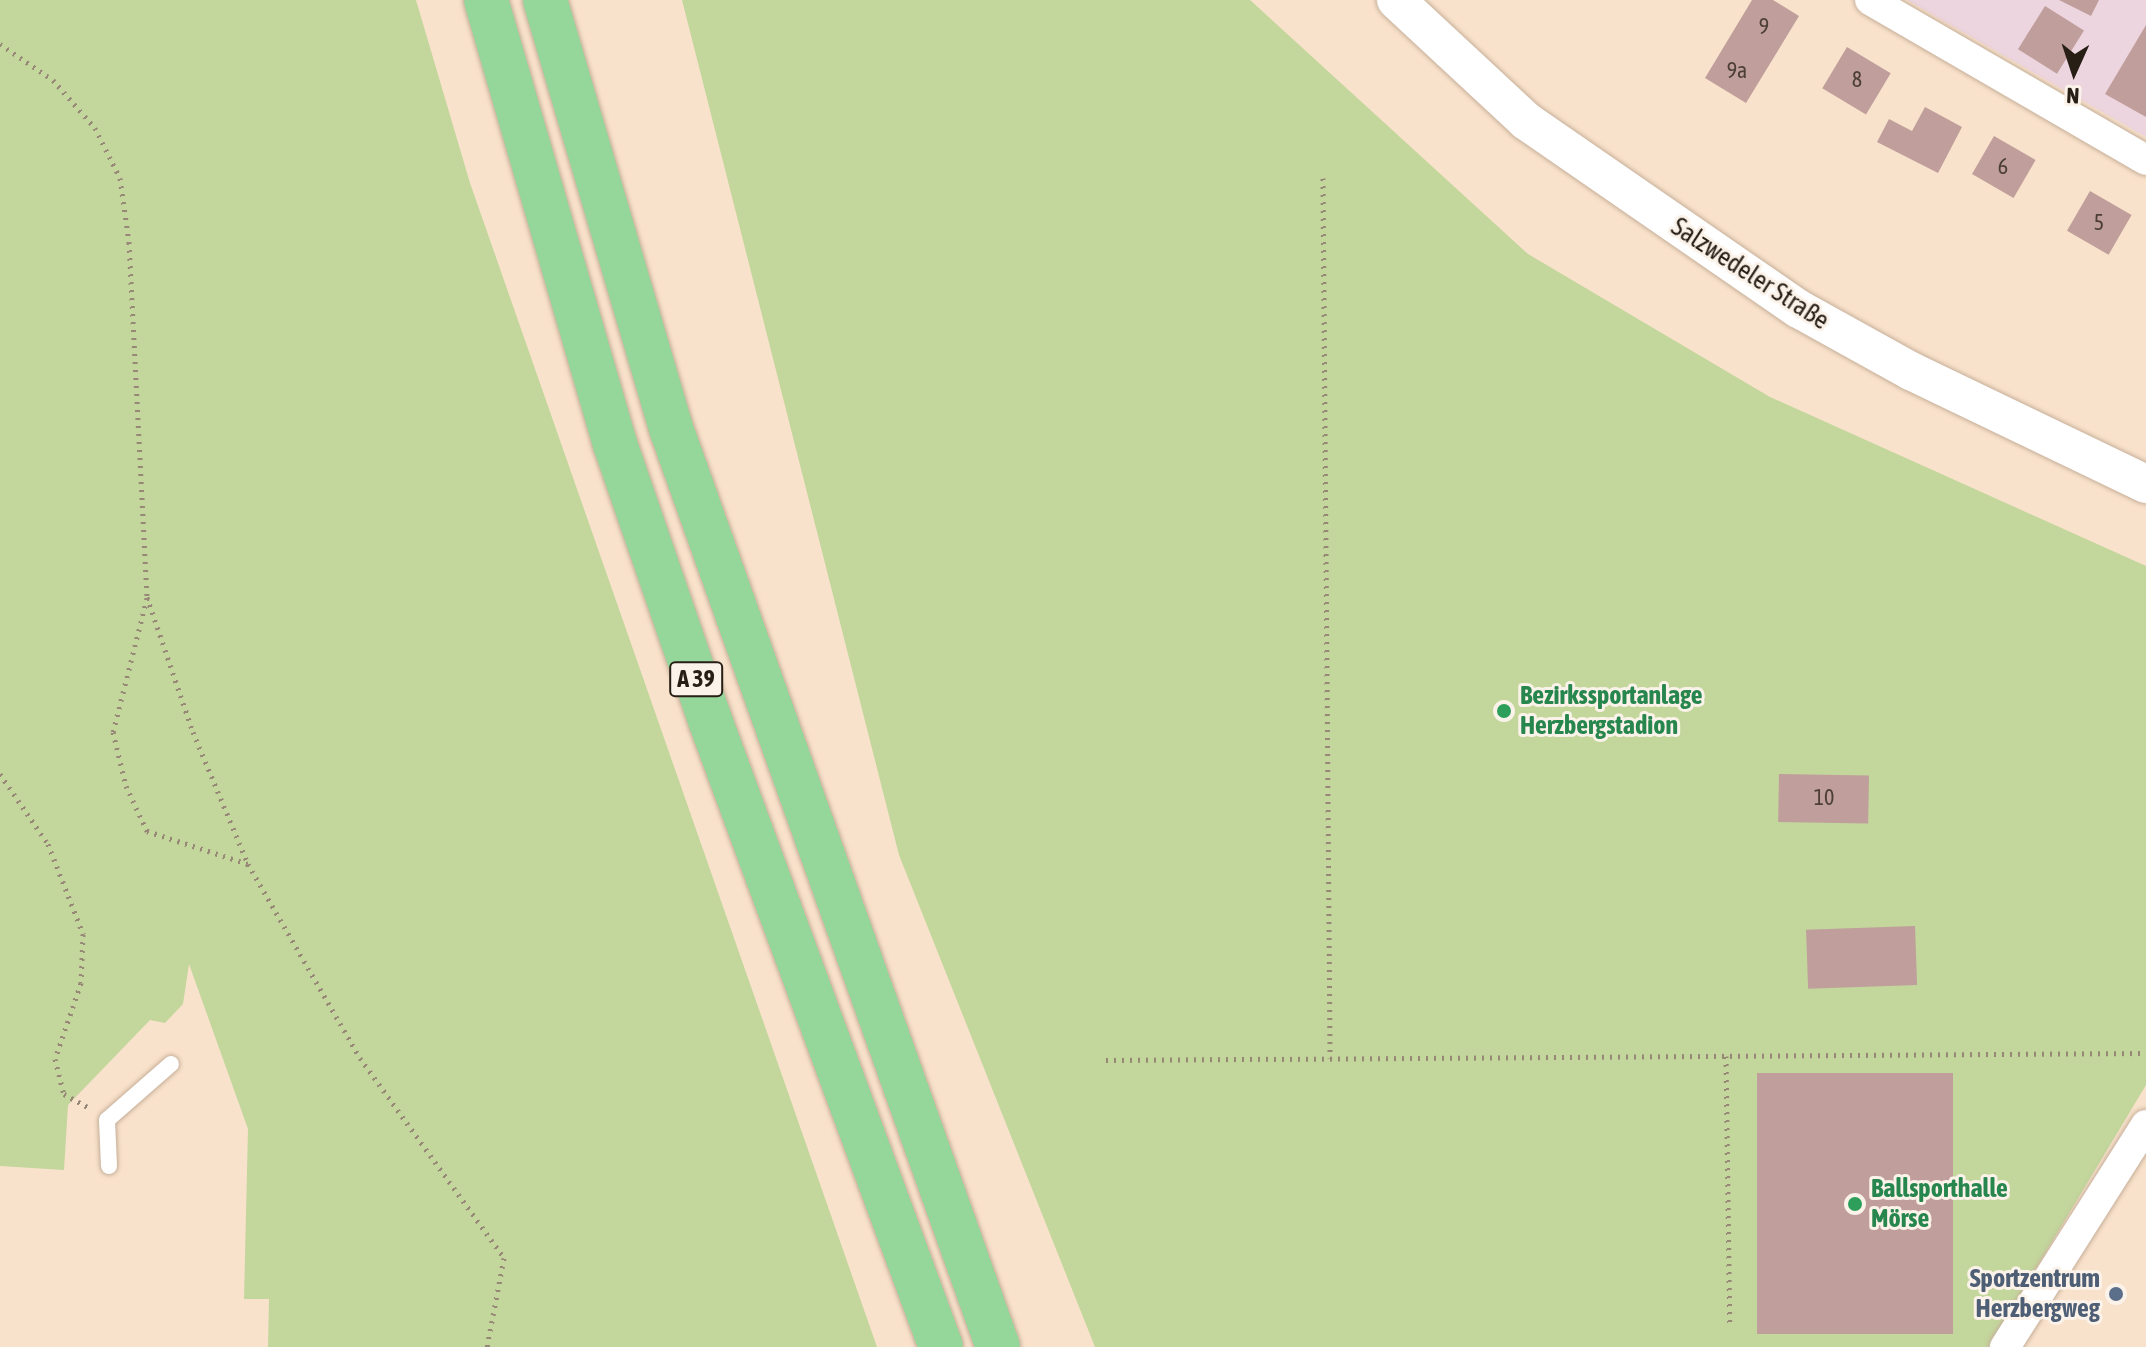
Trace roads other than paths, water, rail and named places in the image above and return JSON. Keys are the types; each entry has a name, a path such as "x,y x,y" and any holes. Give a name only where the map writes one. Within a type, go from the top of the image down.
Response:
{"highway":[{"name":"A 39","path":"486,0 615,444 710,720 941,1347"},
{"name":"A 39","path":"545,0 672,431 998,1347"}],"street":[{"name":"Salzwedeler Straße","path":"1396,0 1526,121 1799,309 1911,371 2146,484"},
{"path":"1870,0 2146,160"},
{"path":"2005,1347 2146,1125"}],"lane":[{"path":"109,1166 107,1120 171,1064"}],"place":[{"name":"Bezirkssportanlage Herzbergstadion","path":"1504,711"},
{"name":"Ballsporthalle Mörse","path":"1855,1204"},
{"name":"Sportzentrum Herzbergweg","path":"2116,1294"}]}
